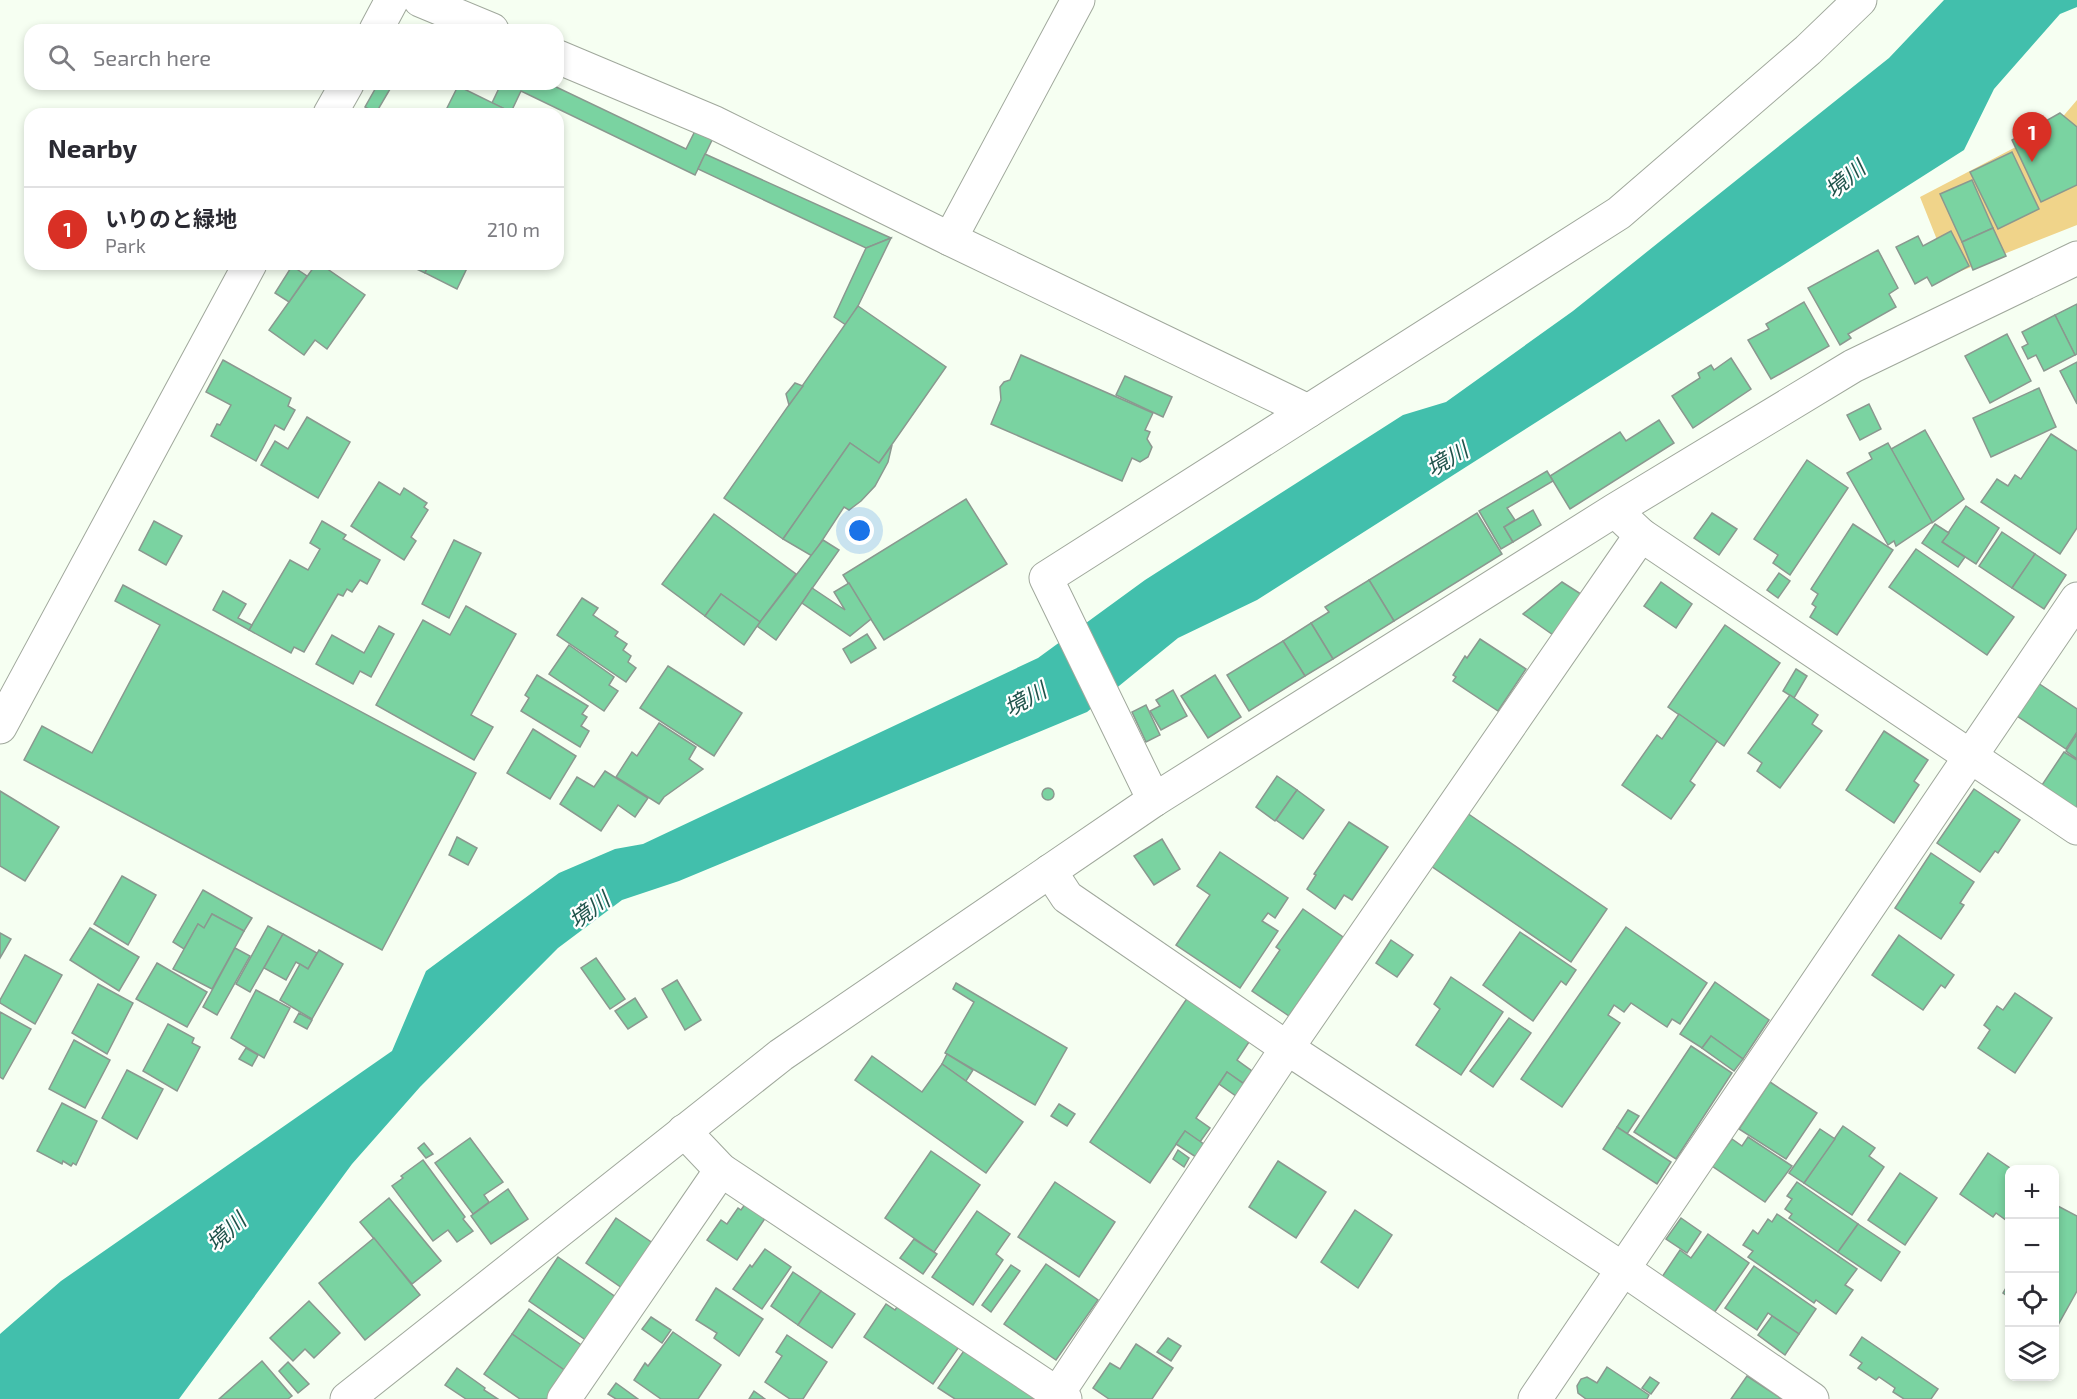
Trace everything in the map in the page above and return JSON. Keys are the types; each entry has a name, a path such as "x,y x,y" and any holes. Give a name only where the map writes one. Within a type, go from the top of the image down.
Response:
{"street":[{"path":"379,24 392,0"},
{"path":"420,0 478,24"},
{"path":"950,239 1078,0"},
{"path":"1154,800 1046,579 1619,213 1808,50 1860,0"},
{"path":"564,60 715,123 1308,411"},
{"path":"333,108 344,90"},
{"path":"347,1399 781,1055 1154,800 1615,510 1853,366 2077,258"},
{"path":"0,727 246,270"},
{"path":"1615,510 1641,535 2077,828"},
{"path":"684,1131 721,1170 1059,1397 1287,1048 1641,535"},
{"path":"1535,1399 2077,599"},
{"path":"1050,871 1067,897 1287,1048 1623,1269 1812,1399"},
{"path":"564,1399 721,1170"}],"shaded area":[{"path":"2077,100 2077,225 1951,275 1920,197 2054,127"}],"water":[{"name":"境川","path":"1944,0 2077,0 2077,7 2060,14 1994,89 1964,150 1257,600 1178,638 1087,712 679,881 622,900 558,948 420,1087 352,1164 179,1399 0,1399 0,1334 61,1281 392,1051 426,971 559,873 615,849 643,844 1038,658 1145,580 1403,415 1446,402 1573,311 1889,58"}],"building":[{"path":"375,90 389,90 379,108 365,107"},
{"path":"456,90 466,90 503,108 447,108"},
{"path":"498,90 563,90 686,149 699,123 717,130 695,175 564,112 564,108 556,108 521,91 513,108 503,108 492,103"},
{"path":"2060,113 2077,127 2077,185 2041,202 2012,140"},
{"path":"2012,152 2039,209 1998,229 1970,172"},
{"path":"705,154 891,238 866,248 698,169"},
{"path":"1972,180 1993,228 1962,242 1940,194"},
{"path":"1993,228 2006,256 1973,270 1962,242"},
{"path":"1951,231 1969,266 1932,286 1927,277 1915,284 1896,247 1918,236 1923,246"},
{"path":"891,238 858,306 846,325 834,317 866,248"},
{"path":"1878,250 1898,288 1889,294 1896,307 1848,334 1851,338 1840,345 1808,288"},
{"path":"289,270 298,270 307,276 289,302 275,293"},
{"path":"312,270 329,270 365,295 327,349 315,340 304,355 269,330"},
{"path":"426,270 466,270 457,289 425,273"},
{"path":"1804,302 1829,346 1771,379 1748,340 1769,329 1766,324"},
{"path":"2077,304 2077,354 2075,355 2055,315"},
{"path":"858,306 946,367 879,463 850,443 783,539 724,498"},
{"path":"2055,315 2075,355 2044,371 2036,355 2028,359 2022,347 2028,344 2022,332"},
{"path":"2007,334 2031,381 1990,403 1965,356"},
{"path":"1021,355 1153,413 1145,430 1150,432 1147,439 1152,447 1148,457 1140,462 1132,458 1122,481 991,424 1001,400 1000,387 1004,382 1010,380"},
{"path":"1731,358 1751,389 1693,428 1672,396 1700,378 1698,373 1711,365 1714,370"},
{"path":"223,360 291,398 288,406 295,410 284,430 275,425 256,461 211,436 231,405 206,392"},
{"path":"2077,362 2077,404 2060,371"},
{"path":"1125,376 1172,397 1163,417 1116,395"},
{"path":"795,383 803,386 789,405 786,394"},
{"path":"2039,388 2056,427 1991,457 1973,418"},
{"path":"1869,404 1881,429 1860,440 1847,415"},
{"path":"307,417 350,442 318,498 261,465 275,441 288,449"},
{"path":"1659,420 1674,443 1570,509 1550,476 1620,432 1626,441"},
{"path":"1925,430 1964,499 1932,523 1891,449"},
{"path":"2051,434 2077,451 2077,528 2060,554 1981,502 1997,479 2008,486 2015,475 2021,479"},
{"path":"850,443 879,463 892,445 888,462 875,486 861,501 849,510 844,507 812,556 783,539"},
{"path":"1888,443 1932,522 1896,546 1894,541 1888,545 1847,473 1872,459 1869,453"},
{"path":"1807,460 1848,488 1790,575 1773,563 1778,555 1754,539"},
{"path":"1547,471 1553,481 1507,508 1515,520 1504,527 1513,542 1501,549 1479,511"},
{"path":"379,482 400,495 404,488 427,503 424,507 428,510 411,537 416,541 404,560 351,526"},
{"path":"966,499 1007,564 884,640 843,575"},
{"path":"1966,506 1999,528 1976,564 1942,542"},
{"path":"1533,510 1541,525 1513,542 1504,527"},
{"path":"1477,513 1502,554 1394,621 1369,580"},
{"path":"1712,513 1737,529 1719,555 1694,538"},
{"path":"714,514 796,574 760,622 721,594 705,616 662,584"},
{"path":"154,521 182,536 166,565 139,550"},
{"path":"322,521 346,535 343,539 380,560 367,584 360,580 352,592 347,589 343,596 338,594 304,652 294,647 291,653 249,630 290,560 308,570 320,549 310,543"},
{"path":"1853,524 1893,550 1837,635 1810,617 1816,607 1812,604 1818,594 1811,589"},
{"path":"1935,524 1949,533 1942,542 1965,557 1958,567 1922,543"},
{"path":"2002,532 2035,554 2012,588 1979,566"},
{"path":"454,540 481,553 449,618 422,604"},
{"path":"823,540 839,550 776,640 757,626"},
{"path":"1916,549 2014,617 1987,655 1889,587"},
{"path":"2035,554 2066,575 2044,609 2012,588"},
{"path":"1779,573 1790,581 1778,598 1767,590"},
{"path":"1369,580 1394,621 1333,659 1311,623 1329,612 1325,607"},
{"path":"1562,582 1584,596 1556,637 1523,614"},
{"path":"1661,582 1692,604 1676,628 1644,606"},
{"path":"849,583 871,619 850,636 802,603 812,588 845,610 834,592"},
{"path":"123,585 476,773 382,950 24,760 42,726 92,753 160,625 115,601"},
{"path":"223,591 246,604 238,618 252,625 249,630 213,610"},
{"path":"721,594 760,622 744,645 705,616"},
{"path":"582,598 598,608 593,615 618,632 615,636 627,644 623,650 631,656 628,662 636,668 626,682 557,635"},
{"path":"466,606 516,634 471,715 493,727 474,760 376,705 423,620 450,635"},
{"path":"1311,623 1333,659 1305,676 1283,641"},
{"path":"1725,625 1780,663 1724,746 1668,707"},
{"path":"379,626 394,634 371,677 360,671 353,684 316,664 332,635 364,653"},
{"path":"867,634 876,648 851,663 843,649"},
{"path":"1480,639 1526,669 1498,711 1453,681 1456,677 1453,675 1465,656 1467,658"},
{"path":"1283,641 1305,676 1249,711 1227,675"},
{"path":"569,645 614,677 609,685 618,691 604,711 549,674"},
{"path":"668,666 742,713 714,756 640,708"},
{"path":"1796,669 1807,676 1794,698 1783,691"},
{"path":"537,675 588,706 582,714 587,717 581,726 589,731 580,747 521,711 529,698 525,695"},
{"path":"1215,675 1241,717 1208,738 1181,696"},
{"path":"2035,681 2077,709 2077,732 2066,749 2014,714"},
{"path":"1173,690 1187,716 1161,730 1150,711 1160,706 1156,700"},
{"path":"1790,695 1818,715 1812,724 1822,731 1780,788 1757,771 1762,763 1748,753"},
{"path":"1146,705 1160,735 1146,742 1132,712"},
{"path":"1679,714 1717,741 1690,781 1695,785 1671,819 1622,785 1657,735 1662,739"},
{"path":"659,723 696,747 689,759 703,769 664,797 659,804 616,777 632,752 637,756"},
{"path":"533,729 576,756 550,799 507,773"},
{"path":"1884,731 1928,760 1914,781 1919,785 1894,823 1846,790"},
{"path":"2077,734 2077,759 2066,751"},
{"path":"2064,752 2077,760 2077,809 2042,785"},
{"path":"605,771 648,798 635,817 618,805 601,831 560,804 577,777 594,787"},
{"path":"1277,776 1297,790 1275,821 1256,807"},
{"path":"1050,788 1054,794 1050,800 1046,800 1042,792"},
{"path":"1974,789 2020,820 1998,853 1995,851 1980,872 1937,843"},
{"path":"1297,790 1324,810 1303,839 1276,820"},
{"path":"0,791 59,827 25,881 0,866"},
{"path":"1467,813 1607,909 1571,962 1431,866"},
{"path":"1349,822 1388,847 1352,900 1344,895 1335,909 1307,889 1316,875 1314,874"},
{"path":"457,837 477,848 468,865 449,855"},
{"path":"1162,839 1180,869 1154,885 1134,856"},
{"path":"1220,852 1288,898 1275,918 1268,913 1262,921 1278,931 1240,988 1176,945 1210,895 1197,886"},
{"path":"1931,853 1974,882 1960,903 1964,905 1941,939 1895,908"},
{"path":"122,876 156,895 128,945 94,924"},
{"path":"203,890 252,918 244,931 212,914 204,928 198,924 184,949 173,942"},
{"path":"1303,909 1343,937 1289,1016 1252,991 1280,950 1276,947"},
{"path":"212,914 244,931 212,989 173,969 198,924 204,928"},
{"path":"268,926 283,934 250,992 236,984"},
{"path":"1626,927 1707,983 1680,1024 1672,1019 1667,1027 1631,1003 1624,1012 1614,1005 1608,1015 1620,1023 1562,1107 1521,1079"},
{"path":"90,928 139,957 119,991 70,960"},
{"path":"1520,932 1576,970 1566,985 1561,981 1533,1021 1483,985"},
{"path":"0,933 11,939 0,958"},
{"path":"283,934 317,953 308,969 296,962 286,980 264,968"},
{"path":"1899,935 1954,975 1945,988 1941,985 1923,1010 1872,975"},
{"path":"1391,940 1413,955 1397,977 1376,963"},
{"path":"235,948 250,956 217,1015 203,1007"},
{"path":"319,950 343,964 312,1019 280,1000 300,964 308,969"},
{"path":"25,955 62,975 35,1024 0,1003"},
{"path":"596,958 625,999 610,1009 581,968"},
{"path":"157,963 207,992 187,1027 136,999"},
{"path":"1451,977 1503,1012 1461,1075 1416,1045 1440,1009 1434,1004"},
{"path":"677,980 701,1020 685,1030 662,989"},
{"path":"1715,982 1769,1020 1743,1059 1711,1036 1702,1048 1680,1034"},
{"path":"956,983 1067,1048 1035,1105 945,1053 974,1002 953,989"},
{"path":"98,984 133,1003 107,1054 72,1033"},
{"path":"256,990 290,1008 264,1058 231,1038"},
{"path":"2015,993 2052,1018 2015,1073 1978,1048 1990,1030 1984,1025 1997,1006 2003,1010"},
{"path":"1190,994 1253,1036 1237,1060 1252,1071 1243,1083 1227,1072 1196,1118 1210,1128 1200,1142 1185,1131 1150,1183 1090,1142"},
{"path":"635,998 647,1017 628,1029 615,1011"},
{"path":"0,1012 31,1029 3,1079 0,1077"},
{"path":"299,1013 312,1020 307,1029 294,1022"},
{"path":"1509,1018 1531,1033 1493,1087 1470,1071"},
{"path":"168,1024 194,1038 192,1043 200,1047 177,1091 143,1071"},
{"path":"1711,1036 1743,1059 1734,1071 1702,1048"},
{"path":"74,1040 110,1060 85,1108 49,1089"},
{"path":"1691,1046 1732,1073 1676,1159 1634,1132"},
{"path":"246,1048 258,1055 252,1066 239,1059"},
{"path":"947,1054 973,1070 966,1081 942,1064"},
{"path":"872,1056 922,1092 942,1064 1023,1122 986,1173 855,1080"},
{"path":"127,1070 163,1089 137,1139 102,1118"},
{"path":"1227,1072 1251,1089 1243,1101 1219,1084"},
{"path":"1770,1082 1817,1113 1786,1159 1739,1129"},
{"path":"62,1103 97,1121 76,1165 73,1163 71,1166 63,1161 62,1164 37,1151"},
{"path":"1059,1104 1075,1114 1067,1126 1051,1116"},
{"path":"1628,1110 1639,1116 1627,1134 1617,1127"},
{"path":"1843,1126 1875,1148 1869,1156 1884,1167 1852,1215 1804,1183"},
{"path":"1617,1127 1671,1162 1657,1184 1603,1149"},
{"path":"1820,1129 1835,1139 1804,1183 1789,1173"},
{"path":"1185,1131 1211,1149 1202,1161 1176,1144"},
{"path":"1748,1137 1792,1166 1765,1202 1712,1166 1732,1139 1742,1146"},
{"path":"470,1138 503,1182 484,1195 489,1202 473,1214 435,1163"},
{"path":"424,1143 433,1154 426,1158 418,1148"},
{"path":"1178,1150 1189,1158 1184,1167 1173,1159"},
{"path":"931,1151 980,1185 934,1252 885,1218"},
{"path":"1988,1153 2006,1165 2005,1219 1996,1213 1993,1217 1960,1194"},
{"path":"423,1160 473,1231 457,1242 448,1230 433,1241 392,1186 403,1178 401,1176"},
{"path":"1278,1161 1326,1192 1296,1238 1249,1207"},
{"path":"1900,1173 1937,1198 1905,1245 1868,1220"},
{"path":"1055,1182 1115,1222 1079,1277 1018,1237"},
{"path":"1797,1182 1858,1224 1838,1252 1789,1218 1792,1214 1785,1209 1792,1199 1787,1196"},
{"path":"508,1189 528,1219 491,1244 471,1216"},
{"path":"389,1198 441,1261 412,1284 360,1222"},
{"path":"748,1200 768,1214 737,1260 707,1240 721,1220 727,1224 738,1208 741,1210"},
{"path":"2059,1207 2077,1216 2077,1291 2059,1323"},
{"path":"1355,1210 1392,1235 1358,1288 1321,1262"},
{"path":"977,1211 1010,1234 996,1254 1003,1260 973,1305 932,1277"},
{"path":"1777,1214 1857,1269 1845,1285 1853,1290 1836,1314 1816,1300 1814,1303 1748,1257 1753,1251 1743,1245 1753,1230 1758,1234 1768,1219 1772,1222"},
{"path":"616,1218 660,1248 625,1290 586,1263"},
{"path":"1681,1218 1701,1232 1687,1253 1666,1239"},
{"path":"1858,1224 1900,1252 1881,1281 1838,1252"},
{"path":"1708,1234 1749,1263 1714,1313 1662,1277 1680,1250 1691,1258"},
{"path":"374,1238 420,1295 365,1340 319,1283"},
{"path":"914,1239 937,1254 923,1274 900,1258"},
{"path":"765,1249 791,1267 762,1309 733,1289"},
{"path":"558,1257 623,1302 593,1345 529,1301"},
{"path":"1046,1264 1098,1300 1056,1360 1004,1324"},
{"path":"1011,1265 1020,1271 991,1312 982,1305"},
{"path":"1754,1266 1816,1309 1799,1334 1768,1313 1757,1330 1725,1308"},
{"path":"793,1272 821,1291 798,1325 771,1306"},
{"path":"716,1288 763,1319 739,1356 714,1338 717,1333 696,1320"},
{"path":"821,1291 855,1314 832,1348 798,1325"},
{"path":"902,1300 963,1341 933,1384 864,1337 886,1304 895,1310"},
{"path":"309,1301 340,1333 314,1358 305,1349 293,1361 270,1338"},
{"path":"529,1309 590,1351 573,1376 512,1334"},
{"path":"1772,1316 1799,1334 1785,1355 1758,1335"},
{"path":"651,1317 671,1330 662,1343 642,1329"},
{"path":"673,1332 721,1365 698,1399 661,1399 634,1380 645,1363 648,1366"},
{"path":"512,1334 573,1376 557,1399 520,1399 484,1374"},
{"path":"787,1335 827,1362 803,1399 790,1399 765,1382 782,1356 776,1352"},
{"path":"1862,1337 1938,1389 1931,1399 1904,1399 1893,1392 1895,1388 1879,1377 1876,1380 1858,1368 1862,1363 1850,1355"},
{"path":"1168,1338 1181,1346 1171,1361 1157,1352"},
{"path":"1136,1344 1173,1368 1152,1399 1109,1399 1093,1388 1110,1363 1120,1369"},
{"path":"968,1345 1036,1399 955,1399 938,1388"},
{"path":"262,1361 292,1396 288,1399 219,1399"},
{"path":"288,1362 309,1384 298,1393 279,1371"},
{"path":"1607,1367 1649,1395 1647,1399 1586,1399 1578,1393 1577,1386 1581,1379 1587,1377 1597,1383"},
{"path":"457,1368 498,1399 466,1399 445,1385"},
{"path":"1747,1376 1782,1399 1731,1399"},
{"path":"1650,1377 1659,1383 1651,1394 1642,1388"},
{"path":"616,1383 638,1399 616,1399 608,1394"},
{"path":"754,1391 765,1399 749,1399"}],"place":[{"name":"いりのと緑地","path":"2032,162"}]}
